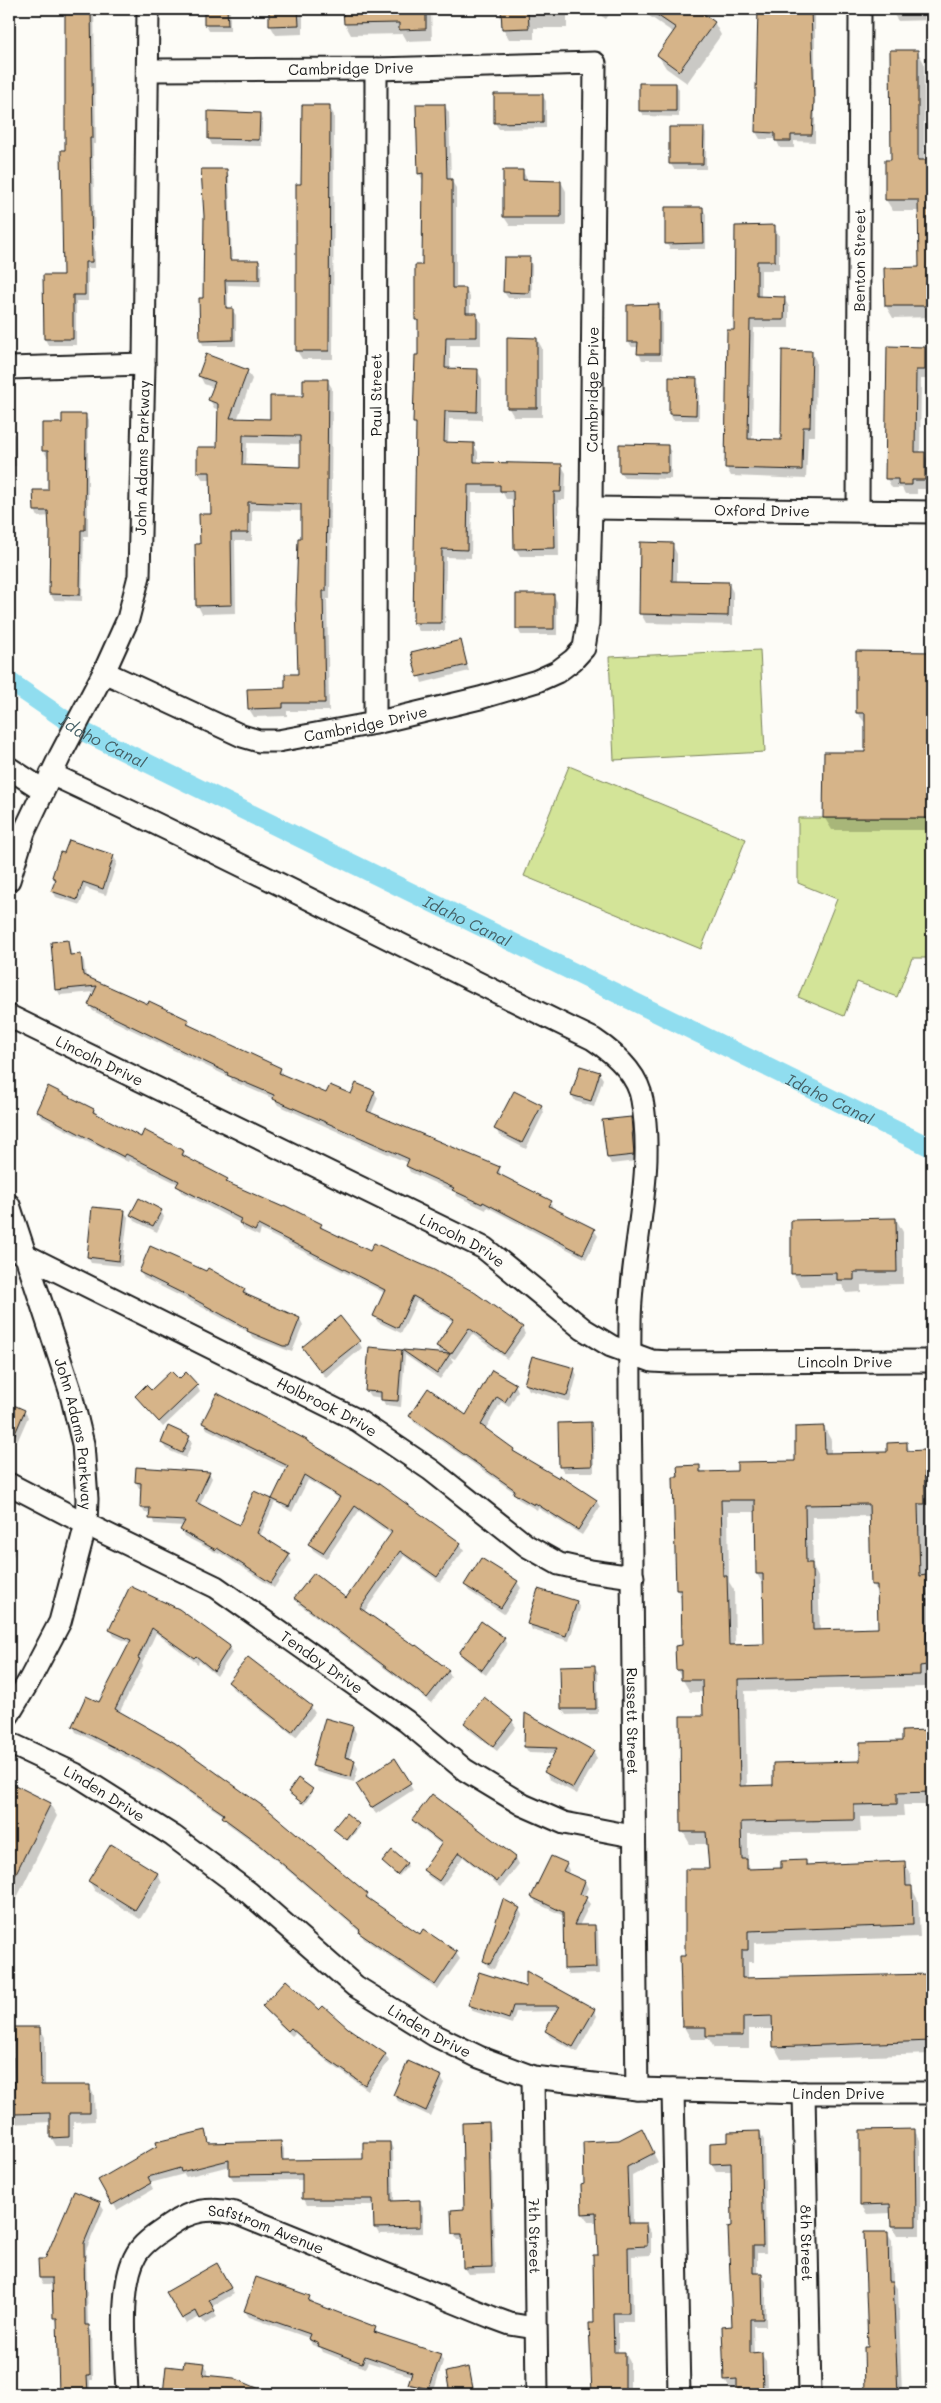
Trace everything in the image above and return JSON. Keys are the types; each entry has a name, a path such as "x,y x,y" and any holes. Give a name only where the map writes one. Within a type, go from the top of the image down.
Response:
{"street":[{"name":"John Adams Parkway","path":"9,880 24,832 63,750 104,672 128,619 139,576 144,364 148,9"},
{"name":"Benton Street","path":"858,510 860,9"},
{"name":"Cambridge Drive","path":"104,672 242,736 259,741 278,741 375,723 480,698 537,681 557,672 573,660 584,648 588,623 591,508 595,63 376,69 148,70"},
{"name":"Paul Street","path":"375,723 376,69"},
{"path":"9,368 144,364"},
{"name":"Oxford Drive","path":"591,508 932,512"},
{"name":"Russett Street","path":"9,768 197,842 420,956 593,1039 612,1051 631,1074 642,1096 646,1127 647,1163 630,1321 632,1836 636,2089"},
{"name":"Lincoln Drive","path":"9,1016 484,1248 584,1329 611,1346 630,1354 652,1361 670,1362 932,1362"},
{"name":"John Adams Parkway","path":"9,1205 18,1252 70,1390 82,1444 87,1499 86,1524 60,1622 9,1714"},
{"name":"Holbrook Drive","path":"18,1252 357,1420 431,1470 527,1546 559,1564 632,1577"},
{"name":"Tendoy Drive","path":"9,1484 86,1524 216,1587 406,1721 465,1770 508,1797 564,1823 632,1836"},
{"name":"Linden Drive","path":"9,1743 75,1774 173,1836 242,1887 355,1986 434,2035 479,2057 534,2077 636,2089 804,2093 932,2093"},
{"name":"7th Street","path":"534,2077 537,2394"},
{"path":"673,2090 680,2394"},
{"name":"8th Street","path":"804,2093 810,2394"},
{"name":"Safstrom Avenue","path":"127,2394 127,2281 136,2254 155,2235 183,2216 198,2210 219,2209 235,2213 490,2317 510,2324 535,2328"}],"green space":[{"path":"760,650 765,752 614,760 609,657"},
{"path":"569,766 746,839 701,949 524,876"},
{"path":"798,818 932,818 932,958 912,958 897,997 857,982 844,1016 798,997 837,899 798,883"}],"building":[{"path":"65,9 91,9 93,138 90,138 92,262 85,262 85,295 73,295 73,339 44,339 43,275 63,275 61,150 65,150"},
{"path":"204,9 227,9 228,25 204,25"},
{"path":"269,9 298,9 299,25 269,26"},
{"path":"343,9 426,9 426,29 399,30 399,23 344,24"},
{"path":"501,9 528,9 529,28 502,29"},
{"path":"648,9 697,9 715,22 679,71 657,55 676,28"},
{"path":"758,9 811,9 814,101 812,135 791,135 791,141 775,141 775,133 755,132"},
{"path":"890,50 918,50 918,160 932,160 932,306 885,306 884,268 919,267 918,200 885,200 885,160 891,160"},
{"path":"639,83 676,83 676,111 639,111"},
{"path":"494,94 543,94 543,122 494,123"},
{"path":"416,104 445,104 447,179 452,179 452,288 466,288 466,313 477,313 477,337 446,337 445,368 478,369 477,412 445,411 444,442 474,443 474,462 562,464 561,492 554,492 555,548 514,549 513,491 500,491 500,485 468,485 467,550 442,549 441,623 413,623 416,423 413,423 415,355 418,355 418,320 415,320 415,265 422,265 423,173 418,174"},
{"path":"302,105 330,105 329,351 296,351 296,184 301,184"},
{"path":"208,111 260,113 259,140 208,139"},
{"path":"669,127 704,127 703,164 669,164"},
{"path":"201,169 227,169 230,260 259,260 259,280 225,280 226,308 233,308 233,340 200,341 199,298 203,298 204,216"},
{"path":"503,170 523,170 523,180 561,181 561,217 503,217"},
{"path":"665,207 703,207 704,243 665,244"},
{"path":"775,225 775,261 757,261 757,296 785,297 784,320 750,320 748,439 781,440 782,350 812,351 810,427 803,427 802,470 725,468 727,330 734,330 735,226"},
{"path":"504,257 530,257 529,293 503,292"},
{"path":"659,304 659,354 637,354 638,342 627,342 627,305"},
{"path":"507,337 537,338 537,408 507,408"},
{"path":"887,346 925,347 925,370 916,370 915,452 925,452 925,480 912,480 912,485 898,485 898,479 885,479"},
{"path":"206,354 248,370 230,418 270,419 270,396 303,396 303,379 328,379 326,591 323,591 325,703 283,703 283,708 248,709 247,689 285,688 285,674 298,674 296,604 298,538 301,538 301,504 248,502 248,533 231,533 232,605 196,606 195,544 200,544 199,514 211,514 210,472 197,472 197,447 217,447 218,404 208,400 215,382 198,376","holes":["243,435 300,436 300,467 242,465"]},
{"path":"669,377 697,378 696,415 669,414"},
{"path":"62,414 86,414 85,530 81,530 80,595 49,594 50,530 48,511 34,511 33,490 48,490 48,451 42,451 42,423 62,423"},
{"path":"619,444 668,445 668,473 619,472"},
{"path":"640,542 673,543 672,581 729,582 728,616 639,614"},
{"path":"516,594 554,594 554,629 516,629"},
{"path":"461,640 467,665 417,677 411,652"},
{"path":"856,651 932,652 932,818 823,818 824,752 865,752 865,713 856,713"},
{"path":"69,840 114,855 103,889 83,882 77,900 51,891 56,879 52,877 60,852 64,853"},
{"path":"68,940 70,955 81,954 83,975 148,1004 149,1001 189,1020 187,1024 281,1068 279,1073 326,1093 330,1085 351,1094 356,1083 375,1091 367,1111 500,1167 497,1173 552,1201 549,1206 595,1229 583,1254 483,1202 482,1204 452,1190 454,1188 406,1166 409,1159 273,1099 274,1095 227,1075 228,1073 88,1005 97,986 55,990 51,942"},
{"path":"580,1066 600,1072 591,1101 571,1095"},
{"path":"48,1086 94,1109 93,1112 141,1137 144,1130 184,1151 182,1155 228,1179 226,1182 283,1207 284,1205 322,1224 320,1227 370,1251 374,1243 434,1270 474,1292 523,1327 504,1354 469,1328 451,1354 436,1346 454,1319 413,1296 398,1328 373,1316 385,1290 258,1225 255,1231 239,1223 241,1219 176,1186 179,1181 126,1154 124,1157 36,1111"},
{"path":"514,1091 542,1105 522,1143 494,1129"},
{"path":"631,1117 634,1155 607,1158 602,1120"},
{"path":"139,1198 162,1210 153,1226 130,1215"},
{"path":"92,1207 125,1210 119,1261 87,1257"},
{"path":"896,1218 897,1272 854,1272 854,1280 837,1280 837,1273 791,1274 791,1220"},
{"path":"150,1246 206,1271 208,1268 245,1289 243,1293 300,1318 289,1346 283,1346 247,1331 248,1329 192,1298 139,1272"},
{"path":"340,1316 360,1341 321,1372 302,1347"},
{"path":"369,1347 402,1350 398,1401 381,1400 381,1392 365,1391"},
{"path":"402,1350 450,1354 437,1374"},
{"path":"532,1356 575,1368 567,1396 524,1384"},
{"path":"492,1370 516,1384 505,1402 497,1397 481,1425 514,1449 513,1451 559,1478 559,1475 597,1500 578,1530 535,1503 534,1505 513,1493 515,1490 409,1416 428,1388 466,1415"},
{"path":"171,1371 179,1379 186,1372 198,1385 159,1422 135,1396 146,1385 151,1390"},
{"path":"217,1393 307,1440 379,1484 461,1543 437,1577 400,1551 360,1608 416,1645 449,1670 427,1698 294,1598 314,1573 346,1598 392,1532 355,1506 323,1553 308,1544 340,1497 304,1475 289,1507 272,1499 288,1466 202,1423"},
{"path":"9,1403 25,1410 9,1448"},
{"path":"591,1422 592,1466 559,1467 558,1423"},
{"path":"168,1426 190,1436 182,1453 161,1443"},
{"path":"824,1426 825,1453 887,1452 887,1443 907,1442 907,1451 924,1450 925,1504 918,1504 920,1576 926,1575 927,1665 920,1666 920,1675 738,1679 740,1786 773,1785 773,1763 860,1761 860,1742 902,1741 902,1731 929,1730 930,1753 932,1753 932,1792 897,1793 897,1804 854,1805 854,1820 741,1822 742,1859 747,1859 747,1869 781,1868 781,1861 806,1860 806,1865 905,1861 906,1886 912,1886 913,1925 748,1931 748,1950 742,1950 742,1978 932,1974 932,2041 773,2047 772,2016 743,2017 743,2036 706,2036 706,2027 682,2027 680,1956 685,1956 685,1869 709,1869 706,1832 681,1832 680,1716 703,1716 702,1680 681,1680 681,1670 676,1670 675,1646 682,1645 681,1590 676,1590 673,1477 678,1477 677,1466 700,1465 700,1472 737,1471 737,1462 795,1461 795,1427","holes":["721,1500 755,1500 756,1574 763,1574 764,1644 729,1645 727,1576 723,1576","869,1504 871,1585 877,1585 878,1628 813,1630 812,1563 806,1563 805,1505"]},
{"path":"136,1467 210,1472 196,1502 239,1525 254,1491 272,1499 257,1533 290,1554 271,1583 217,1548 216,1550 180,1530 185,1521 149,1519 150,1508 140,1508 141,1483 135,1482"},
{"path":"481,1558 518,1581 501,1608 464,1585"},
{"path":"130,1586 179,1609 230,1646 214,1671 196,1656 194,1658 152,1628 138,1658 140,1659 115,1709 175,1743 271,1812 368,1894 366,1897 420,1934 423,1929 457,1952 435,1985 359,1933 360,1930 259,1844 222,1817 224,1814 159,1770 72,1726 86,1696 99,1702 131,1640 109,1630"},
{"path":"538,1589 577,1601 566,1636 527,1624"},
{"path":"481,1621 505,1638 482,1670 459,1653"},
{"path":"248,1657 312,1706 292,1732 228,1682"},
{"path":"595,1665 596,1709 561,1709 560,1666"},
{"path":"484,1697 513,1720 493,1746 464,1723"},
{"path":"525,1713 594,1751 573,1788 544,1772 557,1748 524,1747"},
{"path":"325,1718 353,1726 345,1757 355,1760 351,1777 312,1766"},
{"path":"395,1758 411,1783 371,1808 356,1784"},
{"path":"298,1778 313,1789 302,1803 288,1792"},
{"path":"9,1782 51,1803 9,1887"},
{"path":"432,1794 516,1857 497,1882 459,1852 439,1881 423,1870 442,1843 412,1820"},
{"path":"346,1813 359,1824 347,1840 333,1829"},
{"path":"111,1844 158,1873 135,1910 88,1881"},
{"path":"392,1850 407,1863 397,1875 382,1862"},
{"path":"551,1856 567,1863 563,1871 585,1881 580,1894 587,1897 574,1925 595,1925 596,1968 564,1969 563,1912 531,1897"},
{"path":"503,1899 520,1908 490,1964 483,1961"},
{"path":"526,1971 595,2009 573,2047 545,2031 559,2006 513,2006 509,2019 468,2005 479,1972 526,1987"},
{"path":"286,1980 319,2010 323,2006 348,2028 386,2054 365,2085 323,2056 291,2028 288,2031 262,2006"},
{"path":"14,2027 40,2027 41,2085 90,2085 90,2113 69,2113 69,2137 50,2138 50,2113 15,2114"},
{"path":"408,2061 442,2076 426,2111 393,2095"},
{"path":"489,2122 492,2267 463,2268 462,2234 452,2234 451,2210 464,2209 462,2123"},
{"path":"642,2128 654,2153 627,2167 629,2223 646,2223 647,2246 628,2247 629,2313 613,2313 614,2352 625,2352 625,2394 592,2394 589,2323 594,2323 593,2255 598,2255 596,2213 582,2214 581,2185 584,2184 583,2142 619,2140"},
{"path":"915,2129 916,2226 891,2226 890,2204 860,2205 860,2130"},
{"path":"206,2130 209,2143 281,2141 282,2160 363,2159 363,2142 390,2142 391,2201 420,2200 420,2227 374,2228 373,2199 302,2199 302,2174 229,2175 229,2160 181,2172 180,2168 148,2177 151,2183 112,2205 98,2180 157,2146 156,2142"},
{"path":"760,2131 763,2246 753,2246 753,2273 762,2273 763,2319 750,2319 750,2353 762,2352 763,2394 737,2394 737,2379 724,2380 722,2327 732,2326 728,2227 732,2226 731,2163 710,2164 710,2143 728,2142 728,2132"},
{"path":"74,2191 101,2202 84,2243 85,2325 89,2325 90,2375 87,2375 88,2394 59,2394 57,2318 53,2318 52,2278 39,2278 38,2259 45,2259"},
{"path":"864,2232 888,2232 889,2281 893,2281 898,2394 865,2394 864,2347 868,2347"},
{"path":"217,2263 231,2288 209,2300 215,2311 200,2319 196,2311 182,2319 166,2292"},
{"path":"256,2277 310,2296 308,2301 376,2327 374,2332 441,2354 429,2389 408,2384 412,2372 365,2356 362,2363 318,2346 319,2344 308,2339 310,2334 244,2311"},
{"path":"184,2361 205,2363 203,2375 234,2378 271,2394 163,2394 166,2366 183,2368"},
{"path":"469,2367 474,2394 450,2394 446,2372"}],"waterway":[{"name":"Idaho Canal","path":"9,681 80,730 932,1148"}]}
